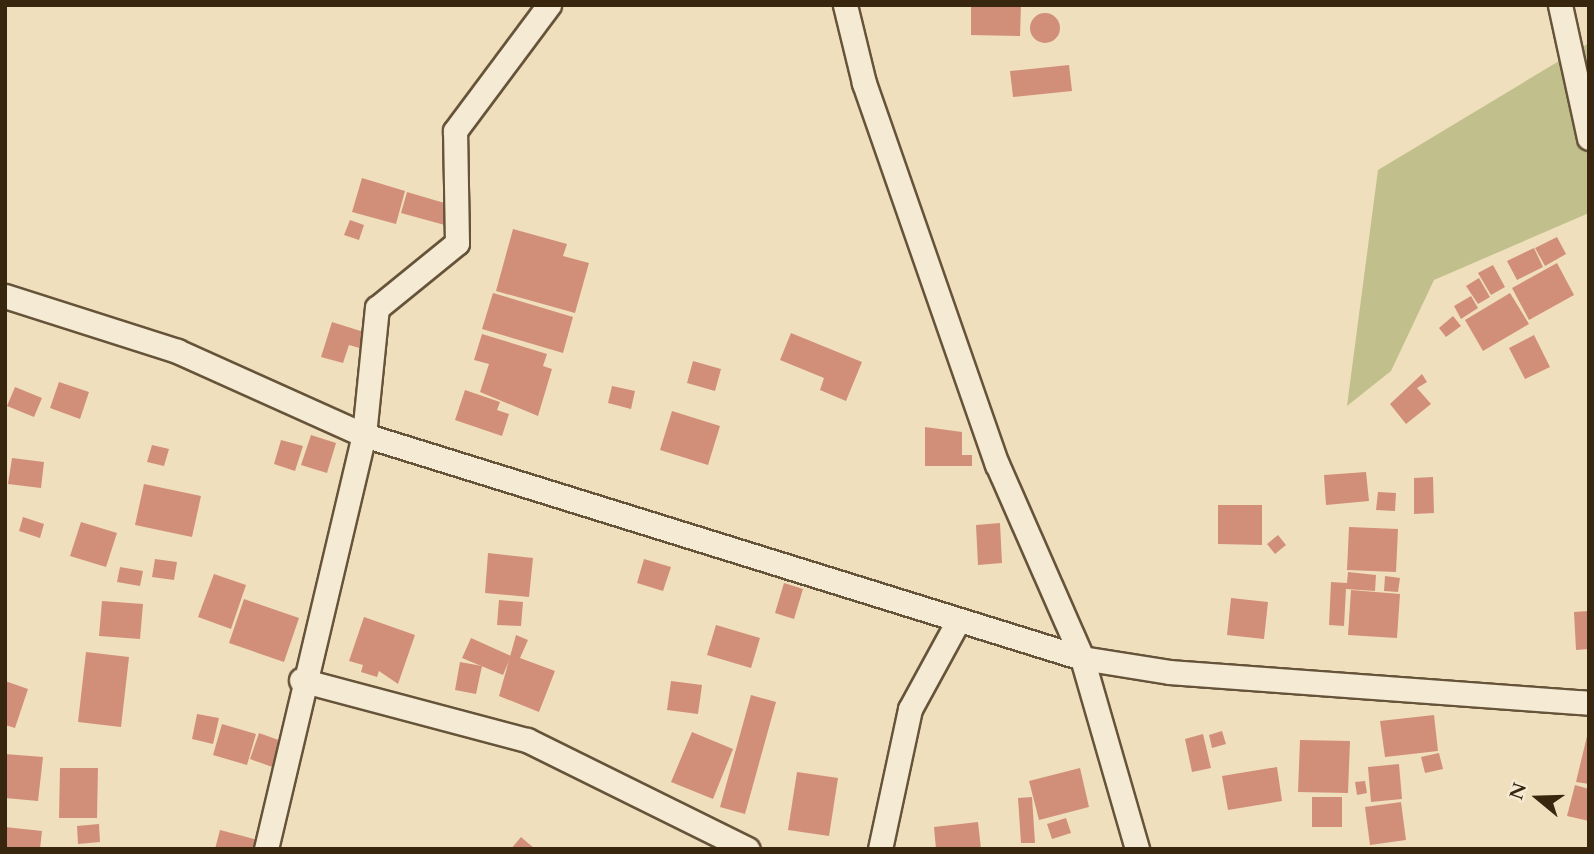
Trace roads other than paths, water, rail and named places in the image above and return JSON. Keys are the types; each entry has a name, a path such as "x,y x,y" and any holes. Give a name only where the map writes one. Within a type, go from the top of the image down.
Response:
{"street":[{"path":"266,849 301,680 364,435 377,308 457,243 454,131 549,5"},
{"path":"845,5 864,83 996,464 1082,658 1137,849"},
{"path":"1560,5 1589,138"},
{"path":"5,296 177,351 364,435 1082,658 1169,672 1589,703"},
{"path":"880,849 910,709 958,621"},
{"path":"301,680 527,740 748,849"}]}
